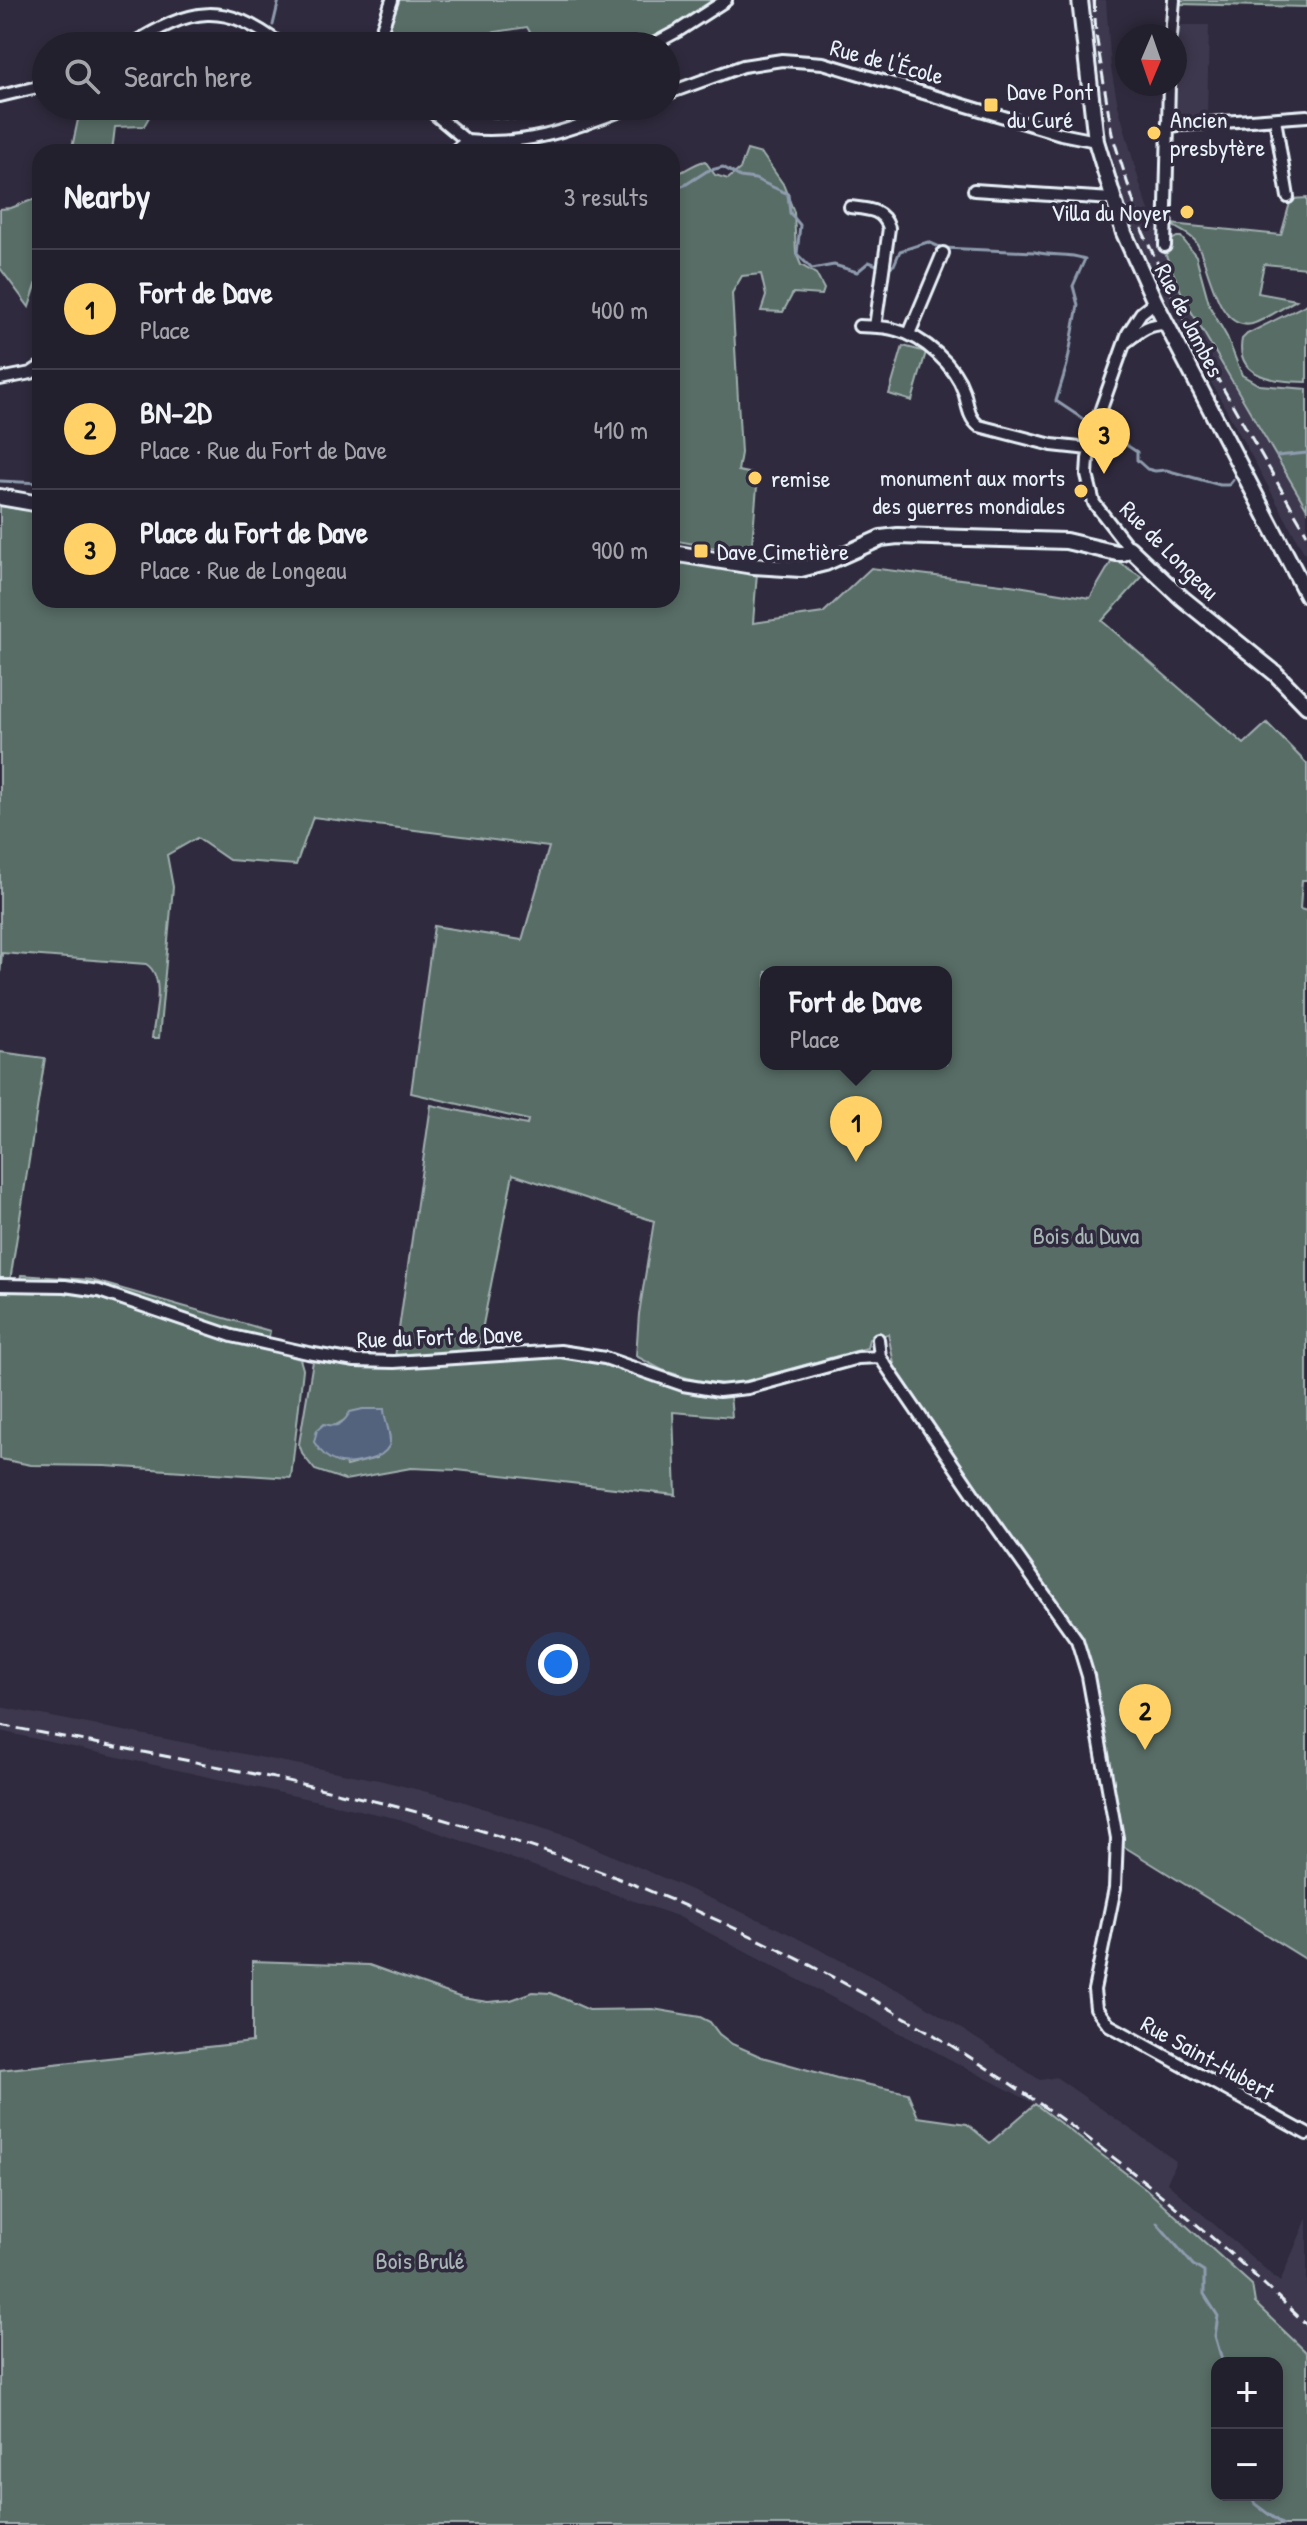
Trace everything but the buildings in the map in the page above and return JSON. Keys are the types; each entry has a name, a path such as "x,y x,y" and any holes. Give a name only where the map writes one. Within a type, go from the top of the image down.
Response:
{"street":[{"path":"380,32 392,0"},
{"path":"676,32 726,0"},
{"name":"Rue de Jambes","path":"1080,0 1096,141 1124,233 1155,302 1307,595"},
{"path":"1172,24 1174,0"},
{"path":"153,32 188,12 217,9 239,12 267,32"},
{"name":"Rue de l'École","path":"680,89 743,66 782,60 823,63 1071,137 1096,141"},
{"path":"0,96 32,88"},
{"path":"1165,246 1168,96"},
{"path":"1167,126 1307,116"},
{"path":"1275,119 1288,197"},
{"path":"442,120 467,141"},
{"path":"585,124 586,120"},
{"path":"463,144 467,141 521,141 553,135 596,120"},
{"path":"974,190 1112,199"},
{"path":"850,207 869,209 884,216 889,233 875,327"},
{"path":"909,334 943,253"},
{"name":"Rue de Longeau","path":"1155,302 1134,323 1095,427 1087,475 1094,503 1129,548 1182,598 1275,673 1307,706"},
{"path":"1126,342 1144,327 1168,324"},
{"path":"859,326 909,334 946,362 955,373 972,418 979,426 1052,445 1089,449"},
{"path":"0,379 32,374"},
{"path":"0,497 32,503"},
{"path":"680,554 791,570 817,566 889,536 1066,541 1117,553 1129,548"},
{"name":"Rue du Fort de Dave","path":"0,1285 65,1286 99,1291 232,1336 365,1362 560,1351 605,1358 683,1385 719,1391 748,1388 858,1358 880,1357"},
{"path":"878,1339 880,1357"},
{"name":"Rue Saint-Hubert","path":"880,1357 1077,1640 1088,1676 1117,1838 1115,1888 1096,1973 1096,2008 1109,2025 1307,2134"}],"shaded area":[{"path":"1089,0 1106,0 1115,96 1141,188 1171,270 1230,380 1307,509 1307,558 1157,283 1120,193 1093,61"},
{"path":"1187,25 1209,25 1207,120 1176,122 1172,111 1173,96 1187,96"},
{"path":"0,1707 379,1780 456,1799 572,1838 776,1927 917,2000 1040,2080 1056,2077 1176,2161 1167,2183 1280,2282 1307,2218 1307,2353 1255,2303 1222,2258 1145,2188 1035,2104 677,1916 399,1819 0,1731"}],"green space":[{"path":"397,0 718,0 666,32 530,32 527,27 496,32 385,32"},
{"path":"1179,0 1307,0 1307,7 1179,4"},
{"path":"78,120 147,120 144,126 115,127 113,144 73,144"},
{"path":"747,150 762,154 783,184 794,212 796,253 801,265 816,274 824,289 822,295 793,293 783,312 761,311 766,296 761,274 742,276 732,293 741,453 738,471 758,475 752,544 738,552 680,541 680,172 705,161 715,175 728,179 740,169"},
{"path":"1307,198 1307,268 1264,264 1258,293 1296,300 1257,322 1240,324 1230,317 1215,294 1196,242 1171,224 1281,235 1291,199"},
{"path":"32,200 32,298 29,307 0,268 0,209"},
{"path":"1181,237 1196,256 1210,307 1227,337 1242,375 1259,385 1307,389 1307,509 1184,299 1165,253 1170,241"},
{"path":"1307,304 1307,382 1272,379 1252,370 1241,352 1242,339"},
{"path":"903,346 926,352 912,401 889,394"},
{"name":"Bois du Duva","path":"0,506 32,511 32,608 680,608 680,560 757,573 753,623 823,613 871,568 1090,598 1113,559 1142,577 1102,621 1244,744 1267,723 1307,764 1307,880 1302,880 1300,909 1307,911 1307,1960 1123,1846 1099,1708 1081,1640 897,1379 888,1334 869,1339 867,1348 731,1385 694,1380 662,1370 636,1356 639,1314 654,1221 513,1174 478,1350 395,1357 431,1105 527,1125 528,1120 411,1093 434,926 522,940 549,847 313,817 296,865 229,860 197,838 167,855 173,887 159,1038 152,1038 158,988 152,970 146,964 2,953 0,976"},
{"path":"0,1052 45,1058 10,1281 0,1281"},
{"path":"21,1275 91,1280 270,1331 268,1342 99,1287 20,1280"},
{"path":"0,1289 62,1290 108,1298 300,1359 303,1369 291,1478 105,1466 31,1465 0,1459"},
{"path":"559,1356 687,1389 730,1395 732,1417 673,1412 676,1495 457,1470 411,1468 345,1480 315,1470 299,1444 313,1361 349,1364","holes":["363,1409 384,1409 377,1458 346,1466 333,1427"]},
{"name":"Bois Brulé","path":"252,1961 369,1965 462,1998 488,2002 511,2000 533,1992 551,1993 589,2010 653,2009 700,2017 710,2022 732,2044 762,2057 837,2078 908,2093 918,2117 967,2124 990,2143 1035,2104 1145,2188 1252,2285 1255,2303 1307,2353 1307,2525 0,2525 0,2070 252,2042"}],"water":[{"path":"384,1409 390,1438 387,1449 374,1458 351,1463 337,1462 325,1456 314,1442 317,1430 324,1424 339,1424 350,1412"}],"waterway":[{"path":"273,25 279,0"},
{"path":"680,187 707,171 723,167 740,177 755,179 788,194 790,213 800,225 797,254 812,269 834,265 857,272 869,262 882,267"},
{"path":"888,268 894,265 900,251 928,242 942,248 1035,252 1085,259 1073,286 1078,305 1067,365 1056,401 1089,423"},
{"path":"1102,429 1137,452 1137,460 1147,469 1166,470 1220,485 1229,485 1233,480"},
{"path":"1277,456 1307,453"},
{"path":"0,481 32,483"},
{"path":"1157,2223 1193,2265 1204,2272 1204,2294 1218,2316 1215,2336 1221,2357"},
{"path":"1253,2501 1283,2525"}],"railway":[{"path":"1094,0 1096,34 1112,134 1143,232 1186,324 1307,534"},
{"path":"0,1725 311,1786 434,1817 608,1874 718,1921 826,1973 930,2032 1030,2097 1127,2168 1219,2244 1307,2325"}],"place":[{"name":"Dave Pont du Curé","path":"991,105"},
{"name":"Ancien presbytère","path":"1154,133"},
{"name":"Villa du Noyer","path":"1187,212"},
{"name":"Place du Fort de Dave","path":"1104,474"},
{"name":"remise","path":"755,478"},
{"name":"monument aux morts des guerres mondiales","path":"1081,491"},
{"name":"Dave Cimetière","path":"701,551"},
{"name":"Fort de Dave","path":"856,1162"},
{"name":"BN-2D","path":"1145,1750"}]}
